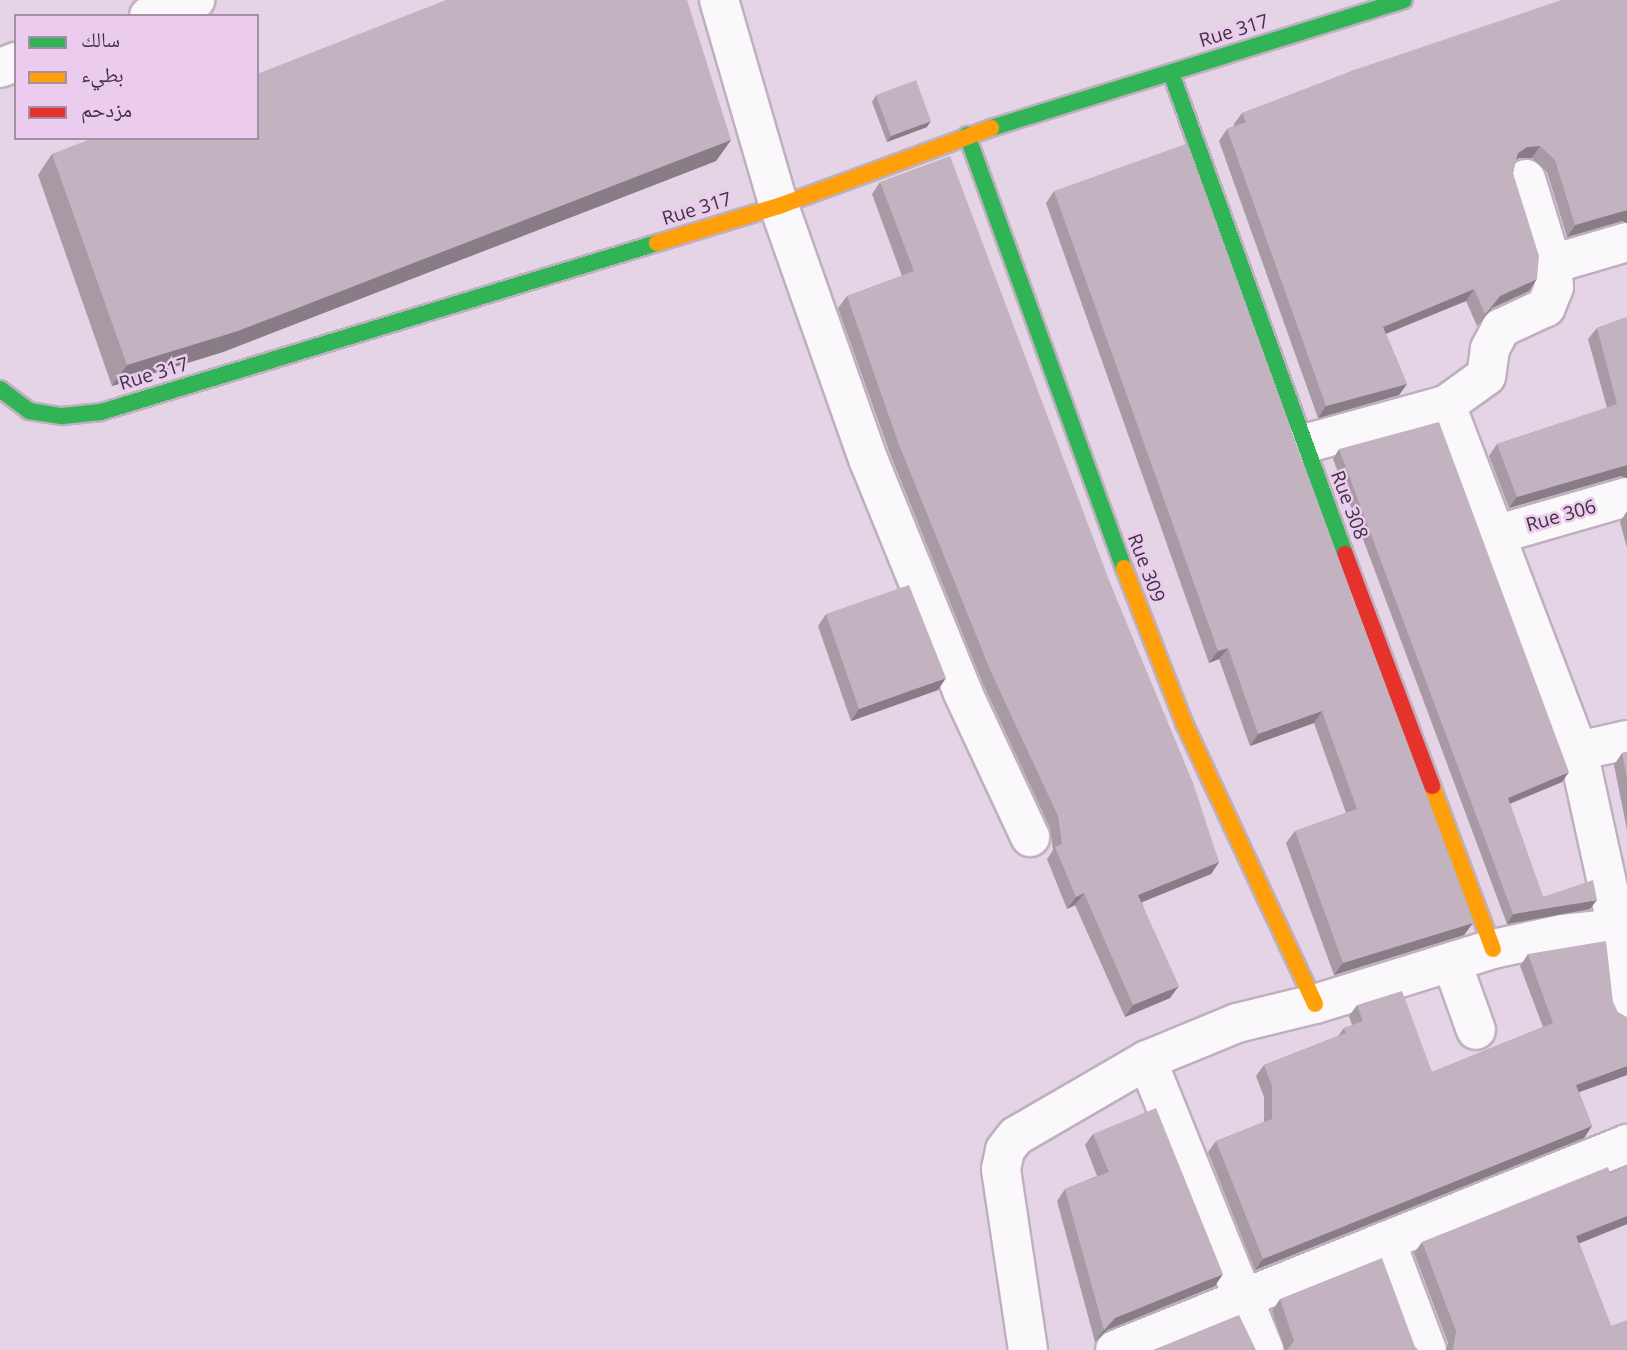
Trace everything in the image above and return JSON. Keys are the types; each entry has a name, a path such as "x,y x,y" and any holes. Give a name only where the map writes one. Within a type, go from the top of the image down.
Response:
{"street":[{"path":"155,14 195,0"},
{"path":"719,0 779,206 869,461 963,693 1030,837"},
{"name":"Rue 317","path":"0,389 29,411 62,416 101,412 779,206 967,135 1404,0"},
{"name":"Rue 308","path":"1171,73 1304,444 1493,949"},
{"name":"Rue 309","path":"967,135 1093,488 1184,723 1315,1004"},
{"path":"1304,444 1446,405 1486,376 1490,349 1500,328 1546,307 1554,287 1552,264 1526,179"},
{"path":"1552,264 1627,242"},
{"path":"1446,405 1578,751 1622,927 1627,1010"},
{"name":"Rue 306","path":"1495,535 1627,497"},
{"path":"1578,751 1627,740"},
{"path":"1028,1350 1001,1169 1004,1150 1016,1136 1147,1060 1237,1023 1315,1004 1493,949 1622,927"},
{"path":"1452,962 1476,1030"},
{"path":"1147,1060 1265,1350"},
{"path":"1115,1350 1627,1144"},
{"path":"1386,1241 1427,1350"}],"building":[{"path":"446,0 687,0 731,140 238,331 127,365 52,154 88,140 259,140 259,73"},
{"path":"1562,0 1627,0 1627,210 1575,225 1555,160 1540,146 1527,147 1518,153 1513,173 1539,256 1537,279 1500,296 1485,314 1474,289 1383,327 1407,384 1326,406 1227,129 1246,122 1242,113 1354,70"},
{"path":"916,80 931,121 891,136 876,95"},
{"path":"1186,144 1473,923 1343,963 1295,831 1357,809 1322,711 1258,734 1228,648 1218,651 1054,191"},
{"path":"950,156 1110,583 1193,783 1219,862 1138,895 1179,986 1133,1005 1084,893 1076,897 1055,847 1062,844 1058,816 991,672 898,442 847,296 914,271 880,182"},
{"path":"1627,317 1627,465 1517,497 1497,444 1617,404 1597,328"},
{"path":"1439,422 1569,772 1508,798 1543,897 1593,880 1597,900 1513,914 1339,449"},
{"path":"909,585 946,678 859,709 826,614"},
{"path":"1627,752 1627,778 1622,753"},
{"path":"1606,941 1613,1002 1618,1012 1627,1017 1627,1066 1576,1085 1592,1126 1263,1259 1216,1141 1272,1119 1272,1086 1264,1065 1346,1033 1344,1028 1363,1021 1357,1005 1402,991 1432,1072 1553,1023 1528,954"},
{"path":"1156,1108 1223,1274 1115,1318 1104,1330 1065,1189 1109,1172 1093,1134"},
{"path":"1627,1166 1627,1216 1576,1236 1611,1326 1627,1320 1627,1350 1453,1350 1456,1331 1422,1242 1608,1167 1610,1173"},
{"path":"1382,1258 1418,1350 1287,1350 1294,1341 1280,1299"},
{"path":"1239,1315 1256,1350 1153,1350"}],"traffic: fast":[{"path":"991,128 1404,0"},
{"path":"1171,73 1345,554"},
{"path":"967,135 1124,568"},
{"path":"0,389 29,411 62,416 101,412 657,243"}],"traffic: slow":[{"path":"657,243 779,206 991,128"},
{"path":"1124,568 1184,723 1315,1004"},
{"path":"1432,786 1493,949"}],"traffic: jam":[{"path":"1345,554 1432,786"}]}
